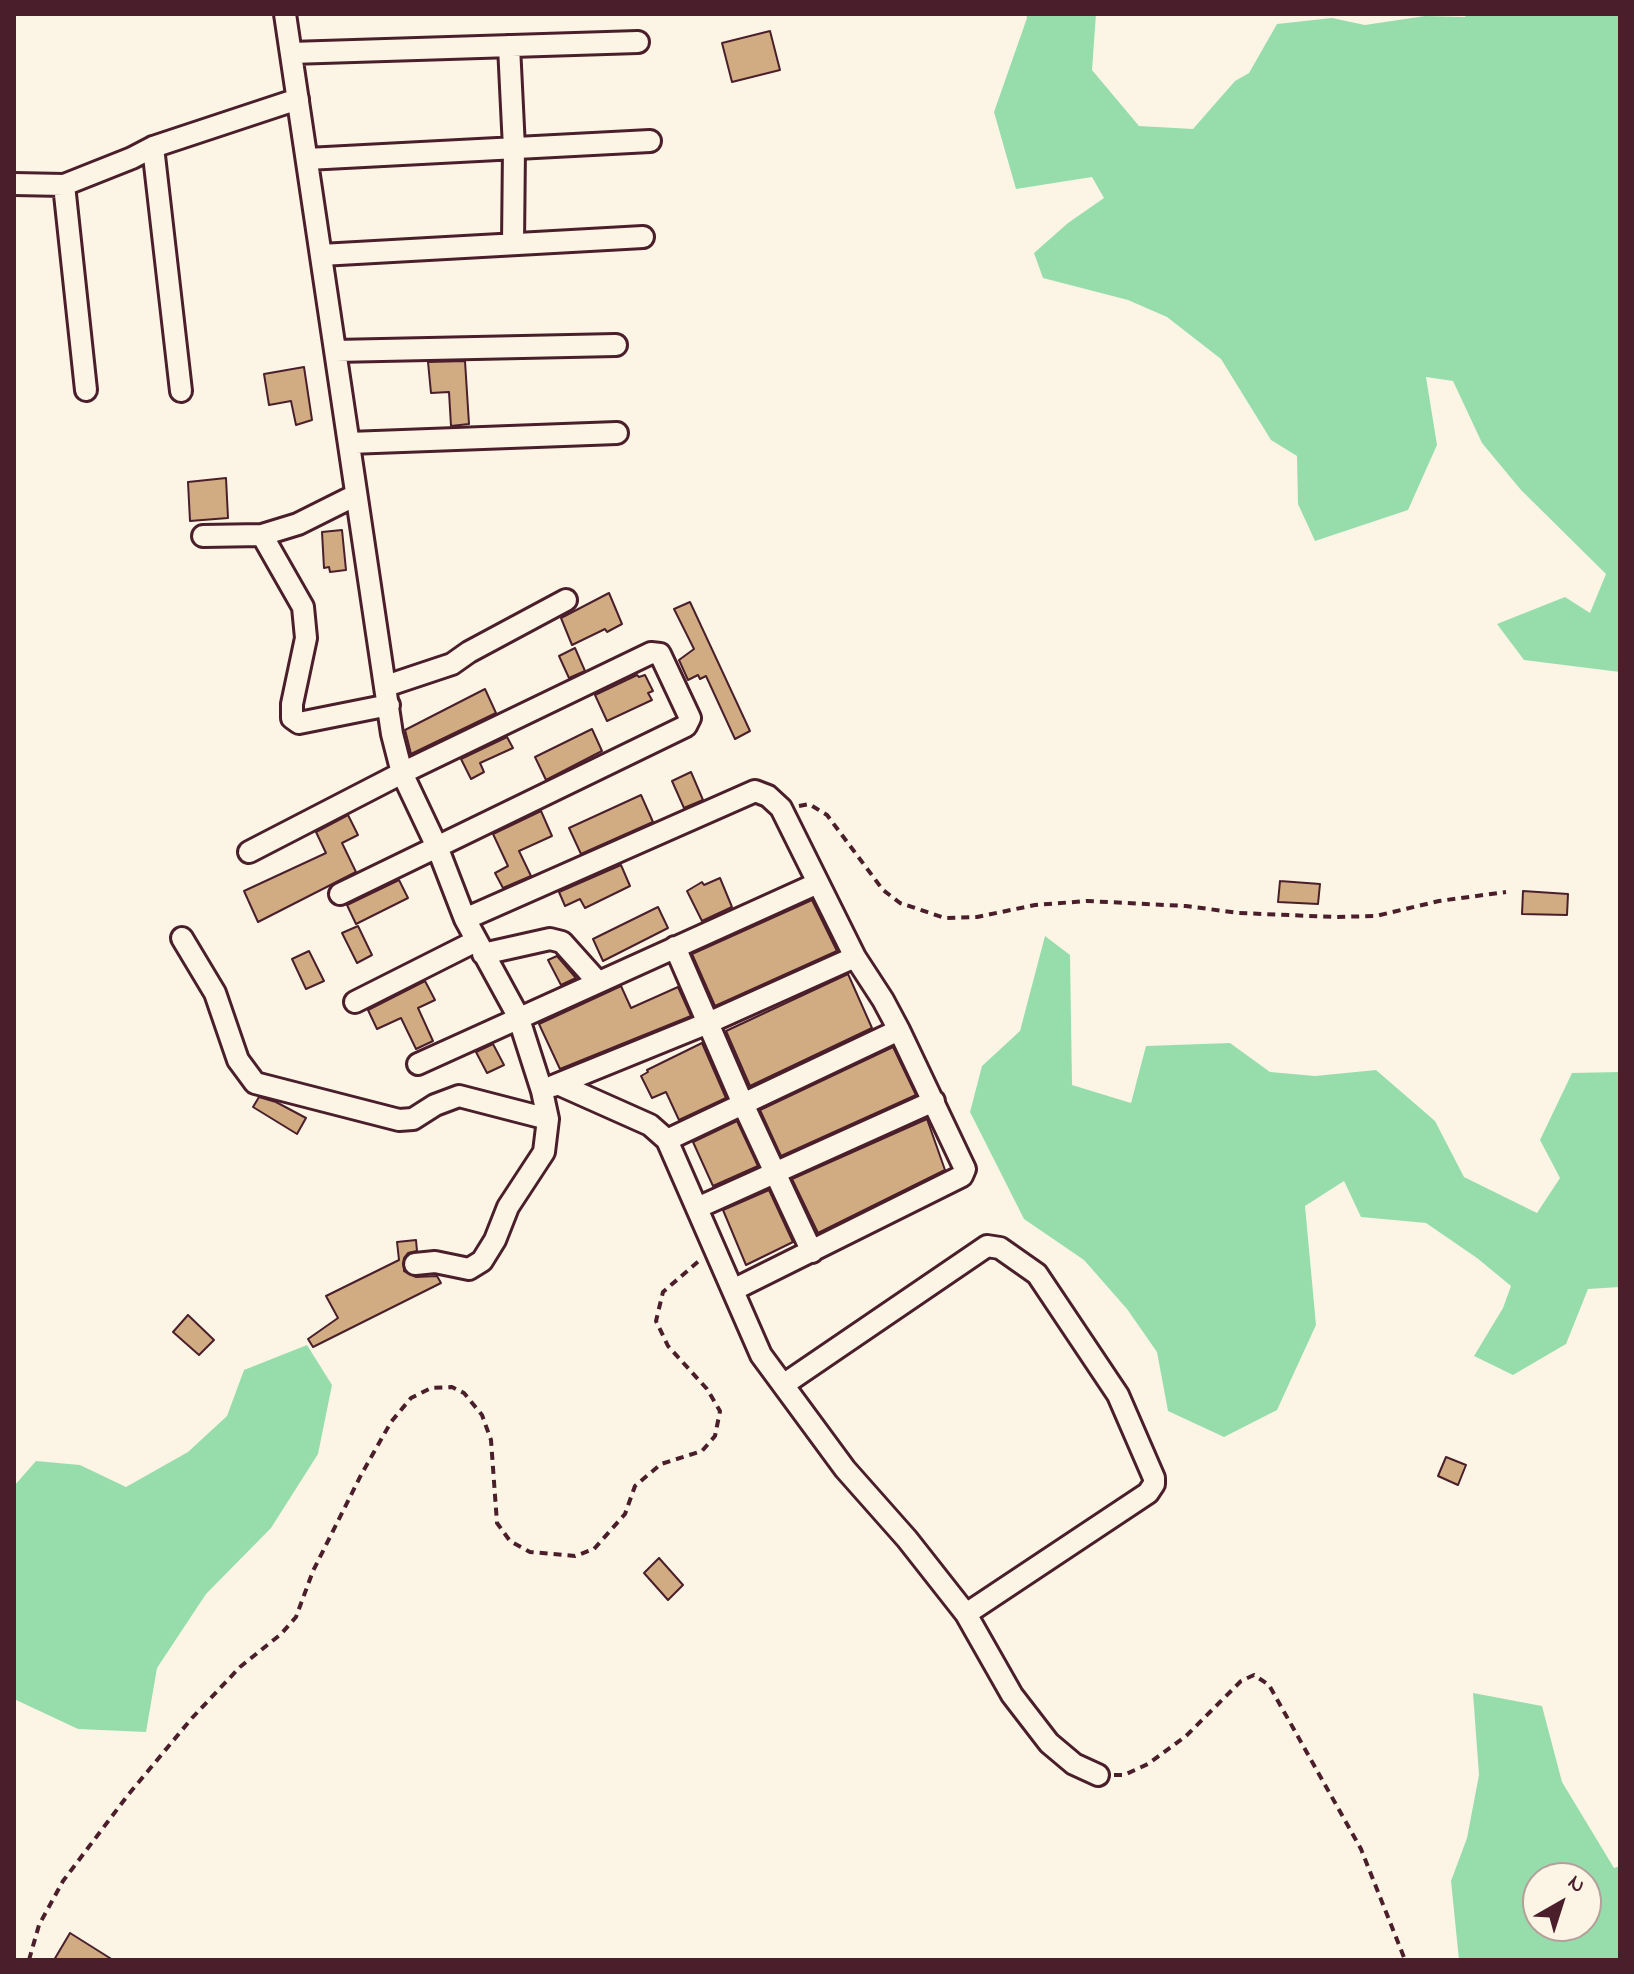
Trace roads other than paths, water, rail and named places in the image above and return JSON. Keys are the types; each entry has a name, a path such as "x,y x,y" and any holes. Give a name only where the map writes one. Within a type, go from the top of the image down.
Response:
{"street":[{"path":"285,14 392,734 402,773 438,849 465,919 518,1016 550,1087 544,1152 513,1197 495,1240 482,1261 469,1269 435,1262 415,1264"},
{"path":"291,53 638,42"},
{"path":"509,46 514,148 513,244"},
{"path":"14,184 64,185 153,147 298,99"},
{"path":"307,159 650,141"},
{"path":"153,147 181,391"},
{"path":"64,185 86,390"},
{"path":"321,255 643,237"},
{"path":"335,351 616,345"},
{"path":"349,443 617,433"},
{"path":"203,536 262,535 298,524 356,495"},
{"path":"262,535 303,607 306,638 292,704 292,718 299,723 387,696 452,664 566,600"},
{"path":"249,852 402,773 651,653 660,654 690,718 686,726 340,894"},
{"path":"465,919 755,791 768,796 781,808 855,957 899,1030 965,1169 962,1176 733,1290"},
{"path":"418,1064 518,1016 818,883"},
{"path":"182,938 215,993 238,1060 255,1083 399,1120 413,1119 435,1105 459,1096 548,1119"},
{"path":"355,1002 480,948 550,939 562,942 597,981"},
{"path":"675,947 812,1252"},
{"path":"550,1087 708,1023 855,957"},
{"path":"667,1140 899,1030"},
{"path":"550,1087 650,1125 667,1140 761,1355 845,1469 907,1539 966,1614 1012,1695 1049,1743 1074,1764 1098,1775"},
{"path":"697,1208 934,1101"},
{"path":"783,1385 987,1246 1000,1248 1037,1274 1118,1395 1154,1484 1148,1493 966,1614"}]}
